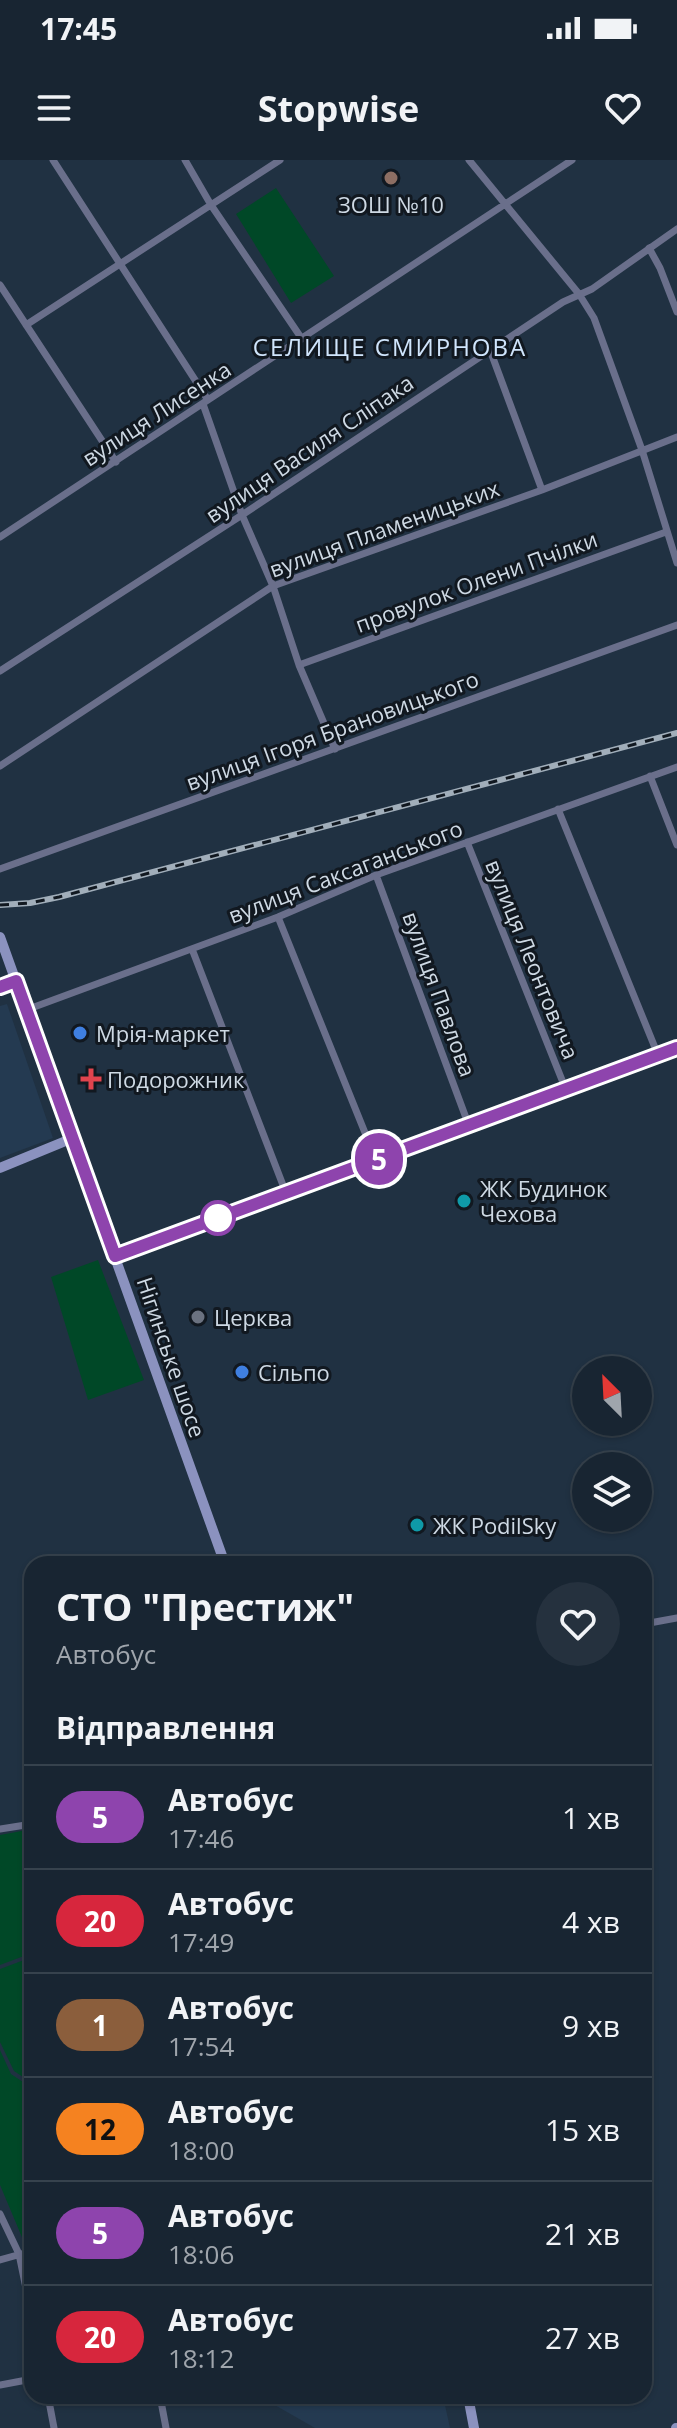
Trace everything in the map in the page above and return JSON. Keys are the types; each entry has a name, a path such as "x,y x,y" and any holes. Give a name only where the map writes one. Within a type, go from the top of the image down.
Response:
{"main road":[{"name":"Нігинське шосе","path":"0,937 222,1556"},
{"path":"0,987 16,981"},
{"path":"115,1256 677,1048"},
{"path":"0,1168 73,1138"},
{"path":"470,2404 474,2428"}],"street":[{"path":"53,160 205,402 242,515 273,586 299,665 335,749"},
{"path":"185,160 211,205 302,339"},
{"path":"26,325 280,160"},
{"path":"469,160 579,294 594,318 642,450 677,563"},
{"name":"вулиця Лисенка","path":"0,537 572,160"},
{"name":"вулиця Василя Сліпака","path":"0,671 490,350 592,289 677,229"},
{"path":"649,248 677,312"},
{"path":"0,285 116,462"},
{"path":"490,350 542,490"},
{"name":"вулиця Пламеницьких","path":"0,766 273,586 542,490 677,437"},
{"name":"провулок Олени Пчілки","path":"299,665 666,532"},
{"name":"вулиця Ігоря Брановицького","path":"0,869 677,625"},
{"name":"вулиця Саксаганського","path":"26,1010 278,917 376,875 677,767"},
{"path":"650,776 677,845"},
{"path":"558,809 658,1055"},
{"name":"вулиця Леонтовича","path":"467,842 566,1090"},
{"name":"вулиця Павлова","path":"376,875 469,1126"},
{"path":"278,917 376,1160"},
{"path":"192,949 286,1193"},
{"path":"652,1623 677,1618"},
{"path":"0,1829 24,1825"},
{"path":"0,2214 19,2254 24,2279"},
{"path":"0,2260 24,2253"},
{"path":"0,2385 24,2380"},
{"path":"50,2404 54,2428"},
{"path":"162,2404 166,2428"}],"shaded area":[{"path":"7,1004 53,1138 0,1158 0,1006"},
{"path":"273,2404 445,2404 450,2428 315,2428"}],"green space":[{"path":"276,188 334,276 291,303 236,214"},
{"path":"98,1260 144,1380 88,1400 51,1277"},
{"path":"24,1830 24,1956 0,1965 0,1835"},
{"path":"24,1960 24,2078 14,2071 0,2042 0,1969"},
{"path":"0,2050 11,2074 24,2083 24,2242 0,2185"}],"railway":[{"path":"0,905 59,897 677,733"}],"bus line":[{"name":"5","path":"0,987 16,981 115,1256 677,1048"}],"place":[{"name":"ЗОШ №10","path":"391,178"},
{"name":"Мрія-маркет","path":"80,1033"},
{"name":"Подорожник","path":"91,1079"},
{"name":"ЖК Будинок Чехова","path":"464,1201"},
{"name":"Церква","path":"198,1317"},
{"name":"Сільпо","path":"242,1372"},
{"name":"ЖК PodilSky","path":"417,1525"}],"district":[{"name":"СЕЛИЩЕ СМИРНОВА","path":"390,346"}]}
